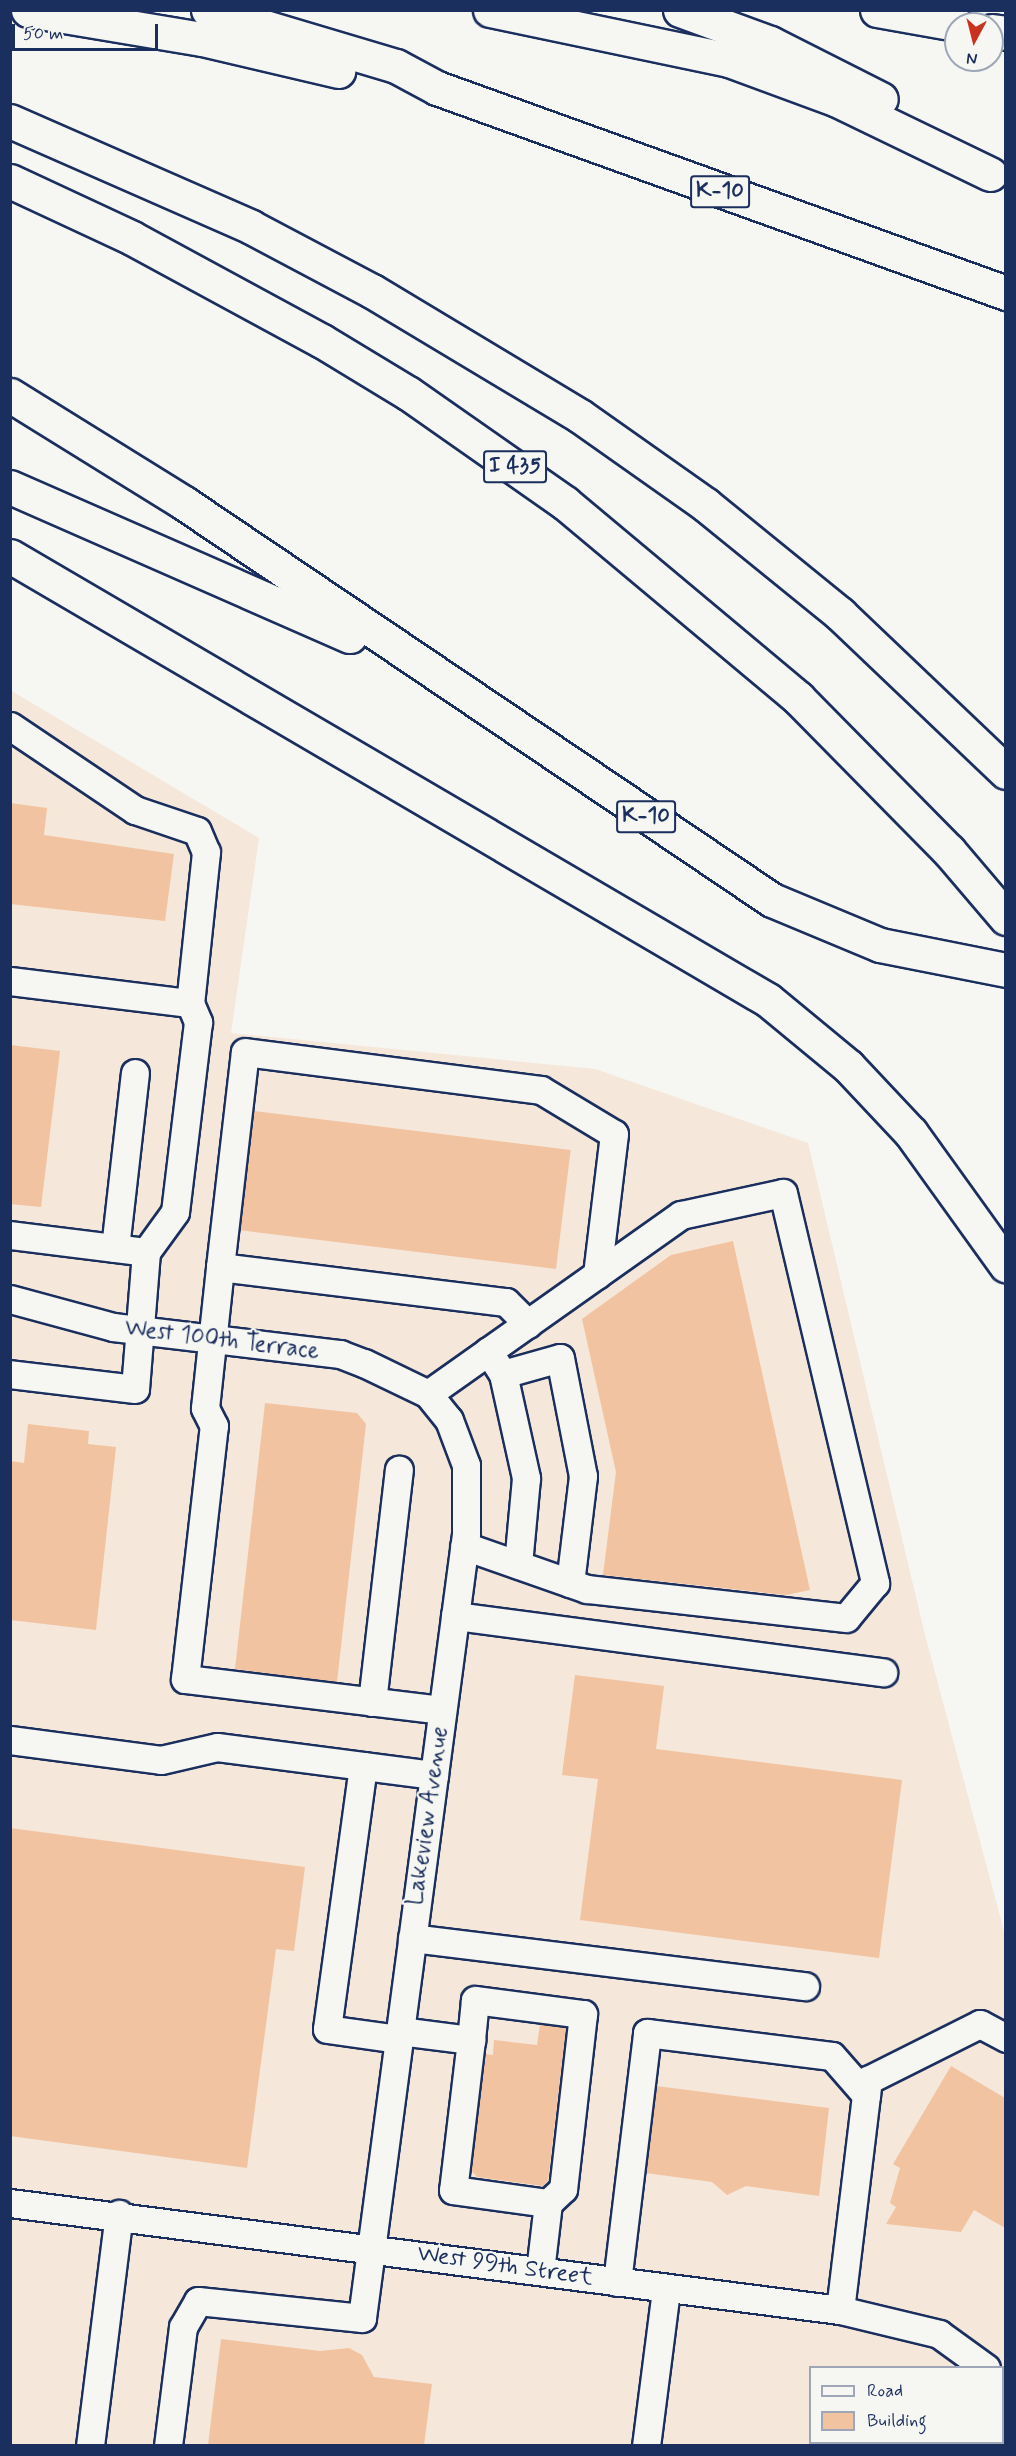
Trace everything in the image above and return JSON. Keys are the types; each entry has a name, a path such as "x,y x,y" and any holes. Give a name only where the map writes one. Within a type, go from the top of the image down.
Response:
{"highway":[{"path":"28,10 202,39 392,84 437,88"},
{"path":"208,10 396,66 437,88"},
{"path":"490,10 729,60 837,100 998,180"},
{"path":"680,10 738,30 839,76 900,109 998,180"},
{"path":"877,10 944,22"},
{"name":"K-10","path":"437,88 1005,293"},
{"path":"10,121 251,227 372,291 580,416 706,505 840,614 1005,772"},
{"name":"I 435","path":"10,181 234,291 408,393 487,447 725,633 798,698 949,851 1005,918"},
{"path":"10,395 184,503 423,669"},
{"path":"10,487 423,669"},
{"path":"10,556 768,1000 824,1043 911,1133 1005,1265"},
{"name":"K-10","path":"423,669 772,900 880,945 1005,970"}],"street":[{"path":"10,726 135,810 197,831 206,852 190,1003 198,1022 175,1212 146,1252 135,1389 10,1374"},
{"path":"10,981 190,1003"},
{"path":"442,1710 185,1679 214,1426 205,1408 211,1340 245,1052 541,1090 614,1134 597,1275"},
{"path":"115,1248 135,1073"},
{"path":"428,1394 681,1215 783,1193 875,1583 846,1618 570,1583 464,1546"},
{"path":"10,1235 146,1252"},
{"path":"220,1267 506,1302 528,1324"},
{"name":"West 100th Terrace","path":"10,1299 141,1331 340,1354 428,1394"},
{"path":"488,1351 503,1374 526,1478 518,1565"},
{"path":"503,1374 560,1358 584,1476 570,1583"},
{"name":"Lakeview Avenue","path":"168,2445 183,2328 198,2301 362,2318 464,1546 466,1465 449,1420 428,1394"},
{"path":"372,1702 399,1470"},
{"path":"455,1616 883,1672"},
{"path":"10,1740 160,1760 217,1747 434,1775"},
{"path":"363,1766 327,2029 471,2040"},
{"path":"412,1938 805,1986"},
{"path":"540,2271 548,2203 563,2189 584,2014 475,2000 453,2190 548,2203"},
{"path":"840,2310 866,2095 876,2071 980,2024 1005,2038"},
{"path":"617,2282 647,2033 832,2056 866,2095"},
{"name":"West 99th Street","path":"10,2203 119,2214 666,2289 840,2310 939,2334 985,2366"},
{"path":"90,2445 119,2214"},
{"path":"646,2445 666,2289"}],"shaded area":[{"path":"10,690 259,838 231,1033 595,1069 808,1143 925,1635 1005,1935 1005,2445 11,2445"}],"building":[{"path":"10,803 47,808 44,835 174,854 165,921 10,904"},
{"path":"10,1045 60,1051 41,1207 10,1204"},
{"path":"254,1111 571,1150 556,1269 239,1230"},
{"path":"733,1241 810,1590 786,1595 603,1575 616,1472 582,1319 671,1255"},
{"path":"265,1403 357,1413 366,1424 337,1682 235,1669"},
{"path":"28,1424 89,1431 88,1444 116,1447 96,1630 10,1620 10,1461 24,1463"},
{"path":"575,1675 664,1686 656,1749 902,1780 879,1958 580,1920 598,1779 562,1775"},
{"path":"10,1828 305,1867 294,1951 276,1949 247,2168 10,2136"},
{"path":"540,2024 566,2028 548,2181 543,2186 477,2177 471,2170 485,2054 493,2055 494,2040 537,2045"},
{"path":"951,2066 1005,2098 1005,2228 974,2210 961,2232 886,2224 896,2207 890,2203 900,2168 893,2164"},
{"path":"656,2086 829,2108 819,2196 746,2186 727,2195 712,2182 646,2173"},
{"path":"221,2339 320,2351 349,2348 362,2355 374,2377 432,2384 424,2445 208,2445"}]}
